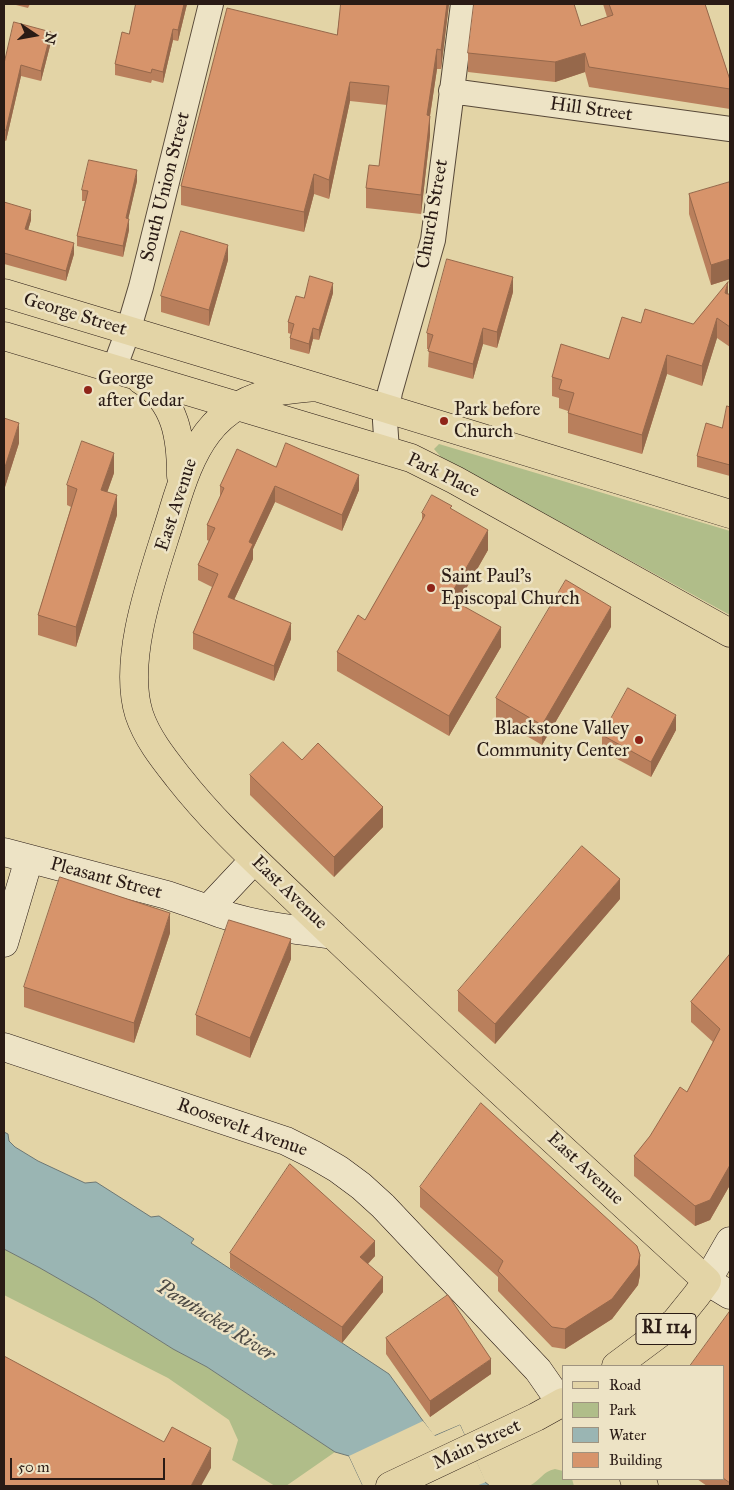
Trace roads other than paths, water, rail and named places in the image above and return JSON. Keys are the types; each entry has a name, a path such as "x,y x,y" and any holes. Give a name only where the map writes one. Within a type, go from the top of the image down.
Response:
{"main road":[{"name":"George Street","path":"4,294 138,333"},
{"path":"138,333 730,514"},
{"path":"4,336 123,372 156,391 163,398 174,418 180,445 181,484"},
{"name":"Park Place","path":"123,372 411,458 441,472 730,633"},
{"name":"East Avenue","path":"316,387 273,392 238,406 218,420 193,454 181,484 141,623 134,679 135,697 146,730 170,767 221,827 254,860 707,1281"},
{"path":"4,943 11,856"},
{"name":"Pleasant Street","path":"11,856 167,895 228,917 292,930 333,935"},
{"path":"208,909 254,860"},
{"name":"Roosevelt Avenue","path":"4,1047 260,1131 314,1155 338,1169 383,1206 538,1370 562,1403"},
{"path":"730,1241 707,1281 730,1295"},
{"name":"RI 114","path":"617,1365 675,1322 707,1281"},
{"name":"Main Street","path":"390,1486 562,1403"}],"street":[{"name":"South Union Street","path":"123,372 138,333 141,287 211,4"},
{"name":"Church Street","path":"388,451 386,435 387,408 433,240 463,4"},
{"name":"Hill Street","path":"451,91 730,129"}],"water":[{"name":"Pawtucket River","path":"4,1132 8,1134 9,1141 15,1147 38,1161 85,1183 96,1182 151,1217 159,1216 194,1239 191,1243 389,1374 434,1436 460,1425 485,1482 490,1486 363,1486 349,1456 335,1452 207,1367 173,1349 94,1299 4,1249"}],"place":[{"name":"George after Cedar","path":"88,390"},
{"name":"Park before Church","path":"444,421"},
{"name":"Saint Paul's Episcopal Church","path":"431,588"},
{"name":"Blackstone Valley Community Center","path":"639,740"}]}
